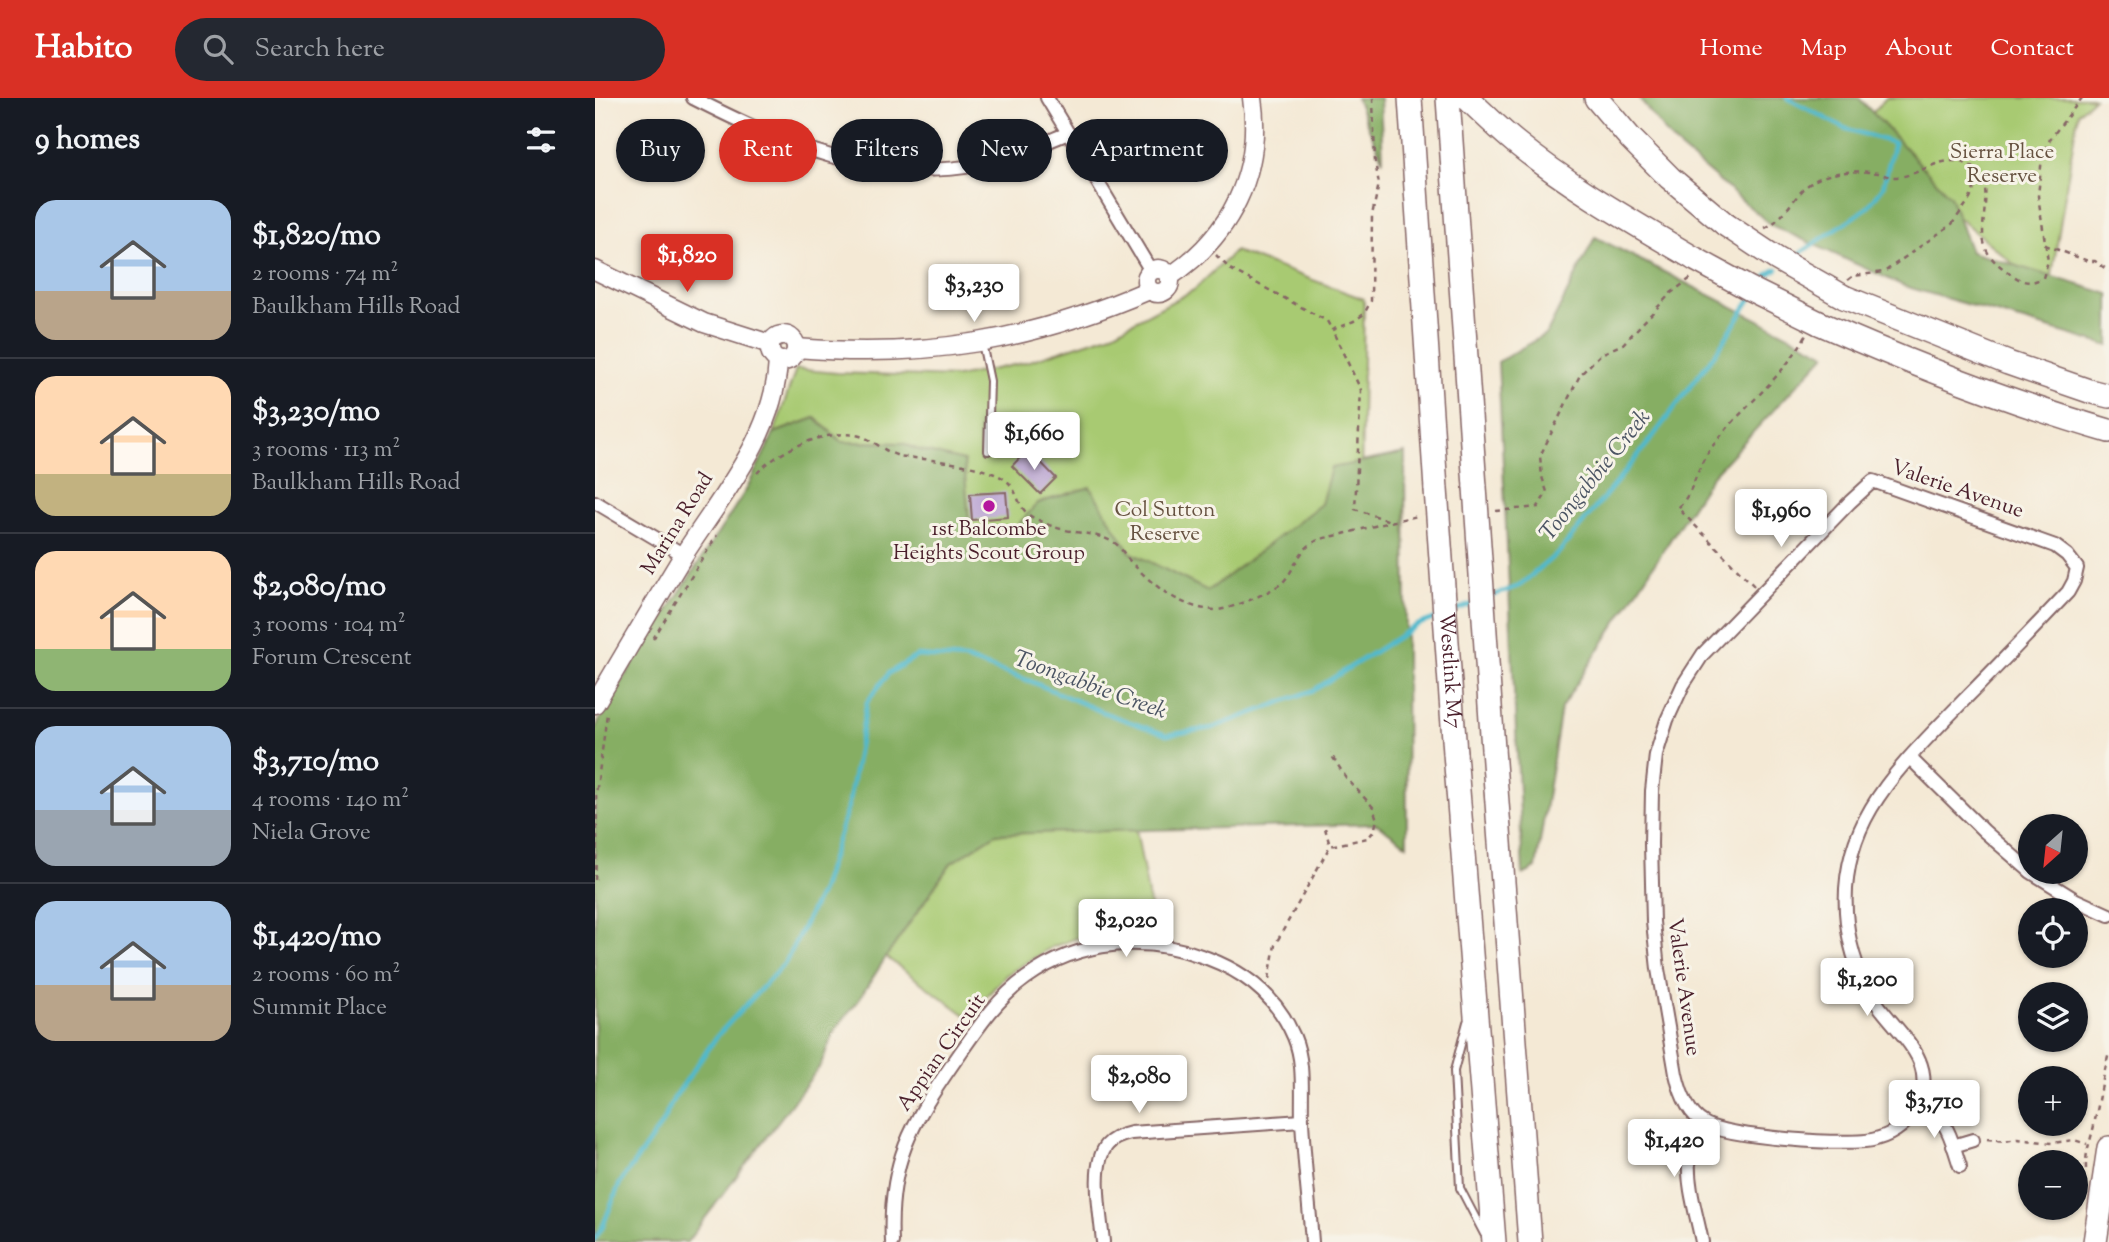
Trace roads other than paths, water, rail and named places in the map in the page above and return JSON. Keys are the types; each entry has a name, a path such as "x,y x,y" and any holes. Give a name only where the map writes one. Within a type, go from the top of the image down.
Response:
{"highway":[{"name":"Westlink M7","path":"1410,98 1455,752 1494,1242"},
{"name":"Westlink M7","path":"1448,98 1530,1242"},
{"path":"1468,98 1515,142 1696,266 1750,289 1815,325 1990,393 2109,431"},
{"path":"1596,98 1631,139 1670,178 1726,225 1777,259 1845,290 1902,322 2008,363 2109,396"},
{"path":"2095,1242 2098,1146"}],"street":[{"path":"693,98 757,130 828,157 870,166 944,169 978,165 1066,135"},
{"path":"1047,98 1066,131"},
{"path":"1169,277 1208,246 1230,216 1248,169 1254,134 1252,98"},
{"path":"1097,182 1151,271"},
{"path":"595,270 704,323 774,352 775,337 782,335 791,338 796,348 871,352 982,343 1068,322 1149,290"},
{"path":"1151,271 1162,271 1169,277 1169,285 1164,292 1155,293 1149,290 1146,282 1151,271"},
{"name":"Marina Road","path":"601,708 684,555 760,433 777,383 774,352"},
{"name":"Valerie Avenue","path":"1703,1123 1689,1108 1680,1091 1658,969 1653,922 1651,844 1656,755 1667,720 1683,685 1703,654 1873,481 2039,539 2067,555 2077,568 2068,592 1910,758"},
{"path":"595,502 684,555"},
{"path":"1702,1242 1689,1159 1692,1144 1703,1123 1737,1134 1853,1143 1874,1140 1893,1133 1909,1119 1919,1104 1924,1085 1921,1064 1911,1044 1876,1002 1864,982 1848,934 1845,904 1847,872 1864,818 1879,794 1910,758 2018,861"},
{"path":"2051,884 2076,900 2109,915"},
{"name":"Appian Circuit","path":"892,1242 895,1177 907,1139 928,1100 975,1033 999,1003 1025,978 1059,959 1098,946 1128,942 1159,944 1189,951 1265,984 1295,1039 1301,1069 1302,1121 1312,1242"},
{"path":"1919,1104 1943,1120 1960,1166"},
{"path":"1103,1242 1098,1168 1100,1155 1108,1143 1119,1136 1302,1121"},
{"path":"1953,1146 1973,1140"}],"lane":[{"path":"982,343 990,381 988,451"},
{"path":"1474,996 1454,1071 1460,1188 1489,1242"}],"waterway":[{"name":"Toongabbie Creek","path":"1787,98 1844,128 1894,143 1883,187 1867,208 1793,258"},
{"name":"Toongabbie Creek","path":"1759,287 1767,275 1777,269"},
{"name":"Toongabbie Creek","path":"1489,597 1519,586 1560,551 1649,442 1719,348 1752,297"},
{"name":"Toongabbie Creek","path":"1453,611 1475,603"},
{"name":"Toongabbie Creek","path":"595,1239 620,1183 661,1125 674,1098 717,1036 785,963 821,891 848,806 867,702 889,673 917,656 965,659 1030,681 1105,713 1167,735 1212,728 1314,690 1417,625 1439,617"}],"place":[{"name":"1st Balcombe Heights Scout Group","path":"989,506"}],"park label":[{"name":"Sierra Place Reserve","path":"2002,165"},
{"name":"Col Sutton Reserve","path":"1165,523"}]}
